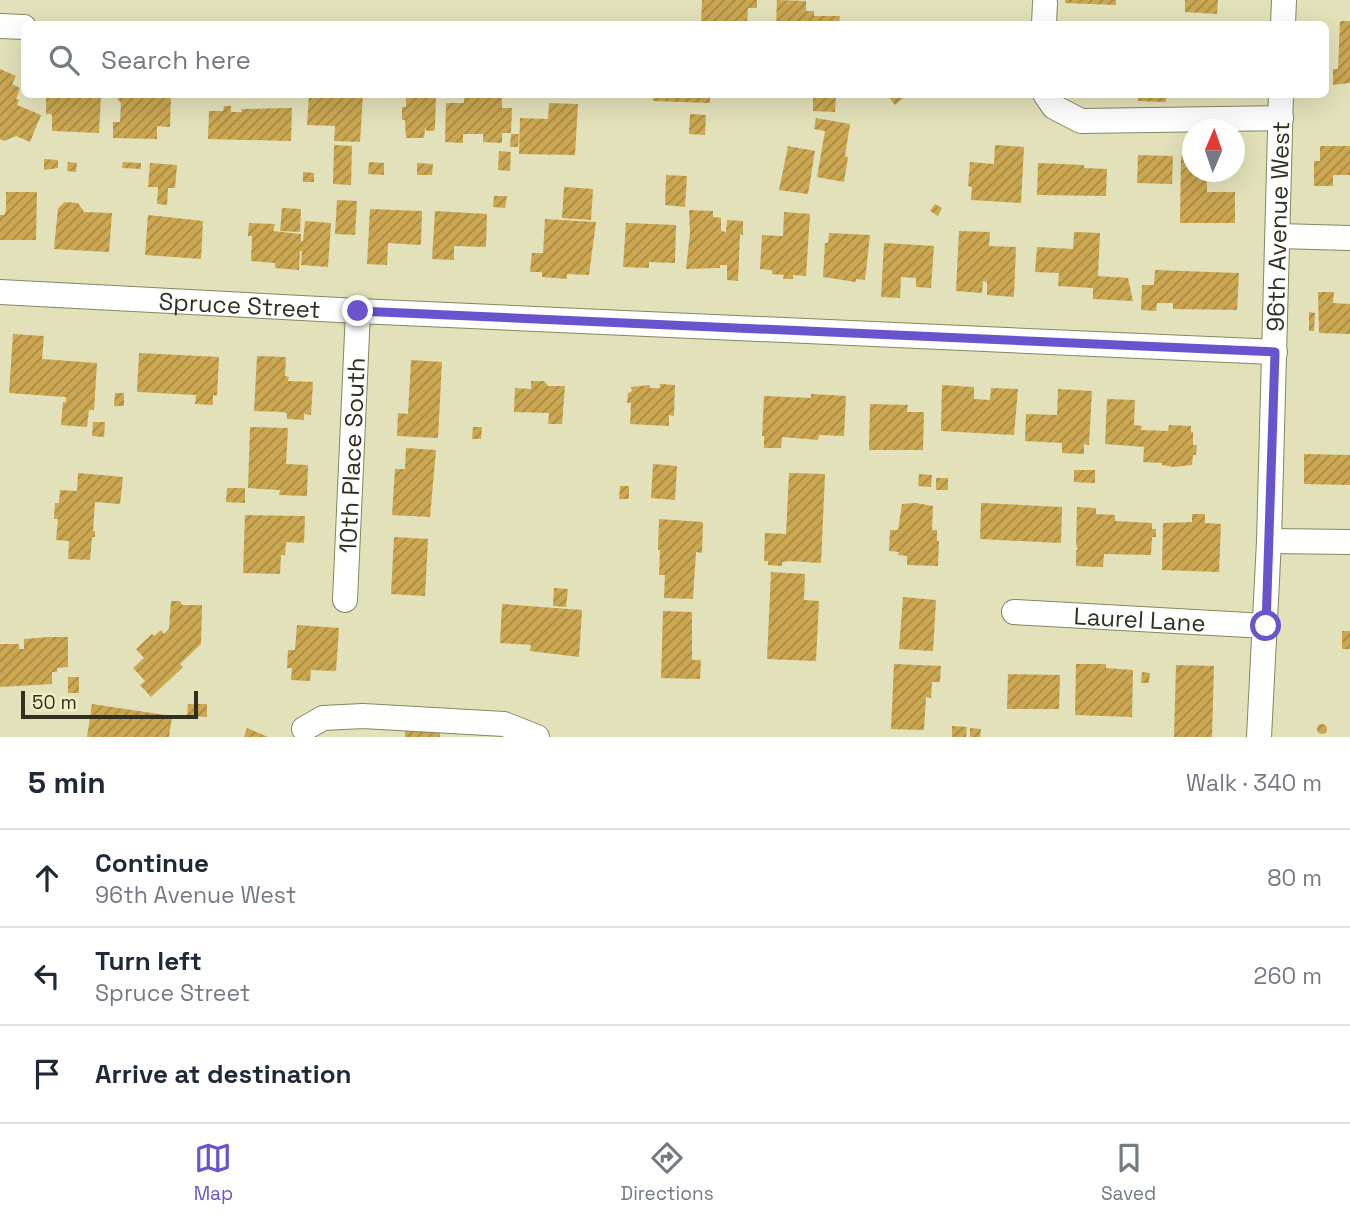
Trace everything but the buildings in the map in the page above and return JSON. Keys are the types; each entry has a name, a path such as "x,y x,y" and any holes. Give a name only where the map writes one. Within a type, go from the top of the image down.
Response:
{"street":[{"path":"1283,21 1284,0"},
{"path":"0,26 21,27"},
{"path":"1047,98 1054,107 1081,121 1281,106"},
{"name":"96th Avenue West","path":"1259,737 1269,541 1281,106"},
{"path":"1278,236 1350,238"},
{"name":"Spruce Street","path":"0,292 358,311 1275,352"},
{"name":"10th Place South","path":"345,600 358,311"},
{"path":"1269,541 1350,542"},
{"name":"Laurel Lane","path":"1014,612 1266,626"},
{"path":"304,729 323,718 363,716 504,724 537,737"}],"route":[{"path":"358,311 1275,352 1266,626"}]}
